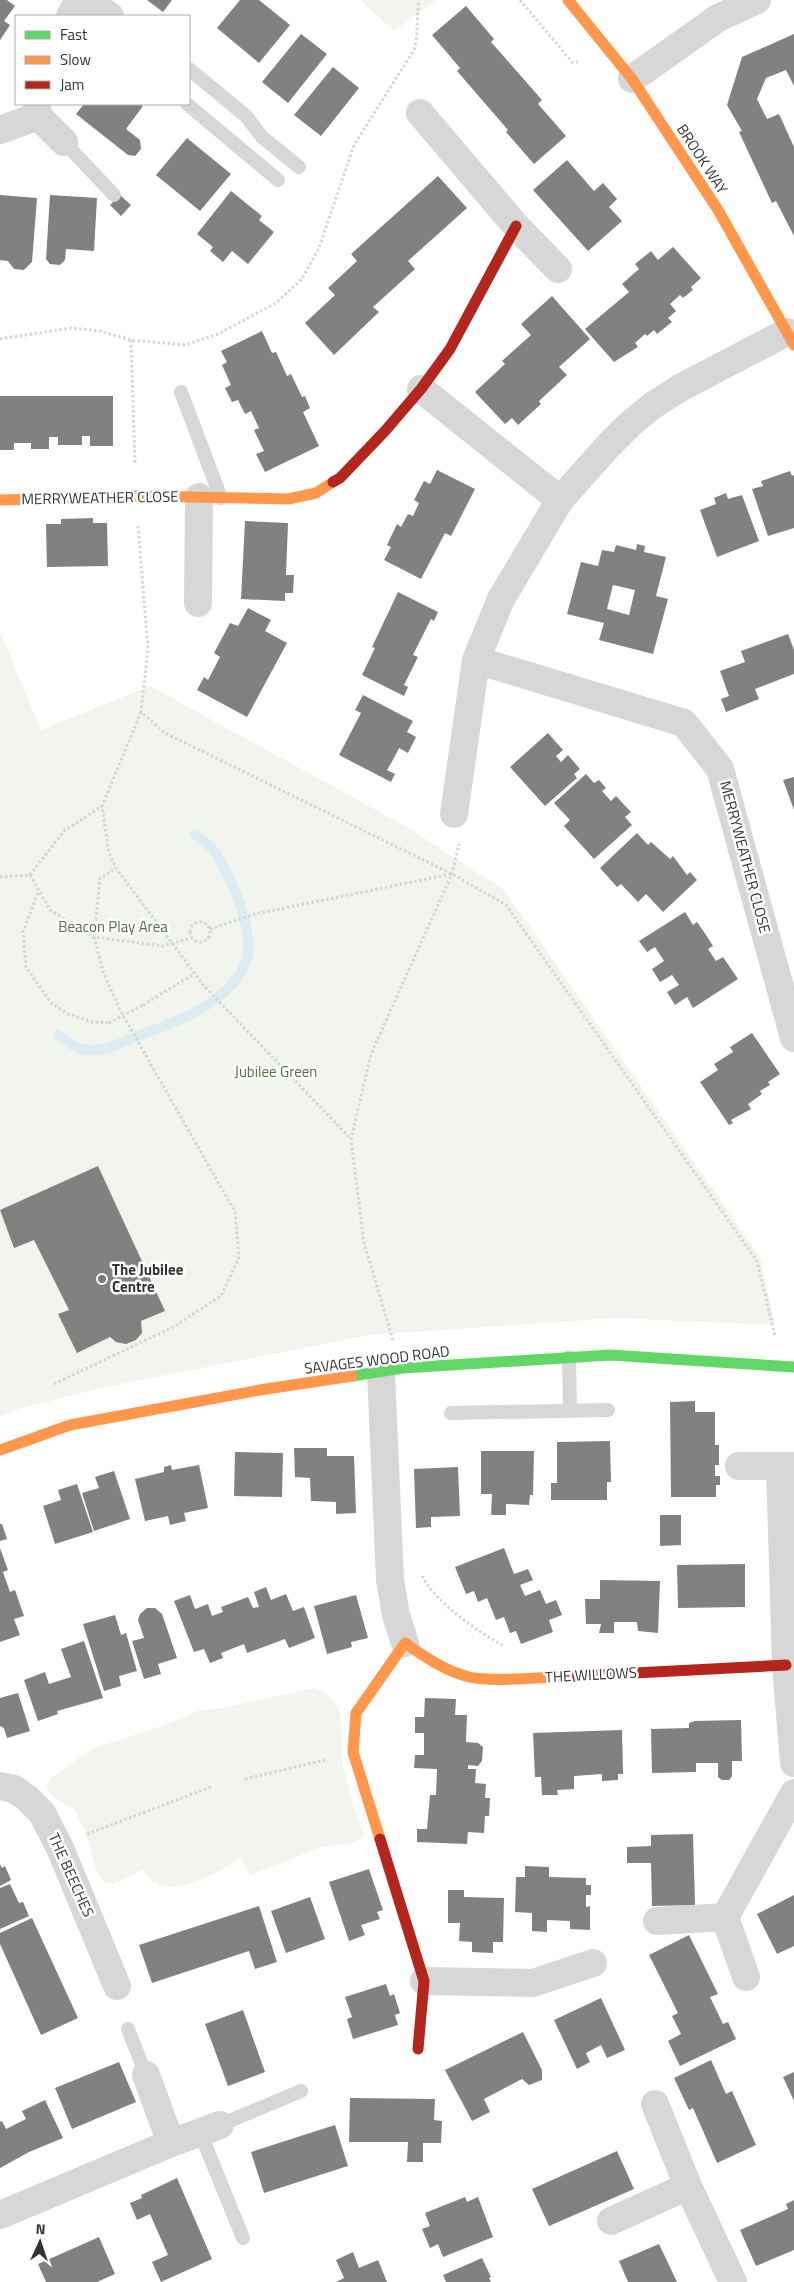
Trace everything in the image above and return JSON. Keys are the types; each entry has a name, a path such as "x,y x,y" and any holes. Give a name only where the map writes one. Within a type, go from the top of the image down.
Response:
{"street":[{"path":"71,15 79,0"},
{"path":"88,0 109,15"},
{"name":"BROOK WAY","path":"568,0 632,79 718,210 791,339"},
{"path":"632,79 718,18 757,0"},
{"path":"0,130 38,110 64,142"},
{"path":"420,113 516,226 558,269"},
{"name":"MERRYWEATHER CLOSE","path":"1,500 136,496 288,500 316,493 340,478 386,431 421,389 450,349 516,226"},
{"path":"458,825 476,660 501,599 560,500 608,446 652,406 680,388 791,339"},
{"path":"421,389 560,500"},
{"name":"MERRYWEATHER CLOSE","path":"198,603 210,497"},
{"name":"MERRYWEATHER CLOSE","path":"476,660 684,724 720,769 794,1038"},
{"name":"SAVAGES WOOD ROAD","path":"0,1450 70,1425 260,1390 392,1370 610,1355 794,1367"},
{"path":"392,1370 390,1580 396,1615 405,1643 356,1713 353,1752 424,1981 418,2049"},
{"path":"739,1466 787,1466 786,1665 794,1763"},
{"name":"THE WILLOWS","path":"405,1643 436,1664 470,1677 522,1679 786,1665"},
{"name":"THE BEECHES","path":"0,1786 14,1789 27,1798 42,1813 60,1848 118,1986"},
{"path":"746,1977 725,1917 794,1793"},
{"path":"657,1921 725,1917"},
{"path":"424,1981 533,1983 593,1963"},
{"path":"146,2075 171,2143"},
{"path":"655,2104 688,2186 733,2282"},
{"path":"0,2215 171,2143 210,2129"},
{"path":"611,2221 688,2186"}],"lane":[{"path":"190,70 246,116 262,137 299,168"},
{"path":"187,105 278,180"},
{"path":"64,142 114,195"},
{"path":"181,392 210,497"},
{"path":"570,1357 570,1410"},
{"path":"451,1413 608,1410"},
{"path":"128,2029 146,2075"},
{"path":"243,2238 210,2129 300,2091"}],"path":[{"path":"0,339 71,328 100,330 131,340 185,345 218,334 276,303 302,279 319,248 354,145 414,50 418,36 417,10 419,0"},
{"path":"131,340 136,496 148,649 141,712 102,806 108,853 116,868 204,986 351,1140"},
{"path":"141,712 165,733 452,874 506,905 757,1262 769,1306 781,1366"},
{"path":"0,877 30,875 64,831 102,806"},
{"path":"392,1370 388,1327 364,1243 351,1140 371,1054 452,874 458,825"},
{"path":"54,1384 173,1327 221,1296 239,1258 235,1212 120,1010 104,974 94,937 100,878 116,868"},
{"path":"210,929 255,914 452,874"},
{"path":"30,875 38,893 50,910 94,937 163,946 191,938"},
{"path":"38,893 23,932 26,967 51,1002 68,1014 92,1022 109,1023 144,1005 194,974"},
{"path":"196,922 204,923 210,929 209,936 204,942 196,942 191,938 190,929 196,922"},
{"path":"420,1571 433,1592 464,1621 517,1652 522,1679"},
{"path":"245,1779 353,1752"},
{"path":"60,1848 86,1834 211,1787"}],"green space":[{"path":"360,0 436,0 394,31"},
{"name":"Jubilee Green","path":"0,631 41,730 150,686 407,827 504,890 760,1257 775,1325 615,1318 370,1335 105,1387 18,1409 0,1417"},
{"path":"315,1688 332,1699 338,1708 342,1729 344,1768 364,1836 354,1843 322,1847 250,1875 241,1858 190,1884 164,1886 152,1881 143,1870 114,1884 105,1883 96,1871 86,1834 75,1810 52,1796 46,1786 51,1778 92,1749 177,1721 197,1711 222,1708"}],"building":[{"path":"0,0 7,0 15,6 4,21 10,25 0,40"},
{"path":"147,0 172,0 163,12"},
{"path":"240,0 259,0 290,25 259,63 217,28"},
{"path":"466,6 494,39 491,42 542,100 538,104 566,136 534,164 506,132 508,130 457,71 460,68 432,35"},
{"path":"301,34 327,54 288,103 262,82"},
{"path":"794,34 794,86 786,70 766,78 757,99 767,119 779,114 794,147 794,236 776,201 772,203 739,132 742,131 727,105 742,57"},
{"path":"333,67 359,88 321,136 294,115"},
{"path":"83,105 143,106 126,129 140,140 141,149 135,156 128,155 76,114"},
{"path":"187,138 231,174 200,211 156,175"},
{"path":"567,160 594,191 603,183 617,199 609,207 622,221 588,251 533,190"},
{"path":"438,176 467,208 408,261 415,269 373,307 379,312 334,355 305,323 335,295 328,288 357,261 351,254"},
{"path":"231,191 262,216 259,220 274,232 248,264 232,251 223,262 210,251 213,247 197,234"},
{"path":"0,195 37,198 32,262 24,270 14,269 8,261 0,260"},
{"path":"50,195 97,198 94,251 66,249 65,260 60,265 50,264 46,259"},
{"path":"120,195 131,205 121,216 110,205"},
{"path":"673,247 701,278 691,287 693,290 683,298 680,295 670,304 676,311 668,318 672,322 657,334 654,330 647,336 645,334 635,343 638,347 614,362 585,329 629,292 622,284 639,269 635,264 651,251 658,260"},
{"path":"552,296 590,339 559,367 567,375 539,401 541,404 518,425 512,418 505,424 475,392 505,364 502,361 531,335 521,324"},
{"path":"262,331 272,353 276,352 287,376 291,374 302,397 305,396 310,408 303,412 319,446 265,472 256,454 264,451 254,430 259,428 251,411 245,414 238,400 232,402 225,388 231,385 222,365 227,362 221,351"},
{"path":"0,396 113,396 113,446 90,446 90,436 82,436 82,445 58,445 58,437 49,437 49,449 31,449 31,443 14,443 14,450 0,450"},
{"path":"437,470 475,489 451,536 445,533 421,579 384,560 391,547 387,545 397,524 401,527 408,514 413,516 419,503 414,500 424,481 430,484"},
{"path":"790,471 792,476 794,475 794,528 768,536 752,489 763,486 761,481"},
{"path":"726,493 728,499 742,495 759,541 717,557 700,510 716,504 714,498"},
{"path":"93,518 93,523 107,523 108,566 47,567 46,524 61,524 61,519"},
{"path":"245,521 288,523 286,575 294,575 293,593 285,593 285,601 241,599"},
{"path":"637,544 645,546 644,552 666,557 656,596 668,599 653,654 599,640 604,623 567,614 581,562 598,566 602,550 614,552 616,545 636,550","holes":["613,585 635,590 629,615 607,609"]},
{"path":"398,592 438,612 434,621 431,619 413,655 418,657 404,685 408,687 404,696 362,675 375,648 372,647"},
{"path":"248,608 271,620 265,631 287,643 247,717 197,690 204,677 208,680 220,657 214,653 230,623 238,626"},
{"path":"788,634 794,650 794,674 755,689 759,699 726,712 721,699 729,696 720,671 745,662 741,651"},
{"path":"363,695 413,721 407,732 416,737 408,753 399,748 387,770 395,774 391,782 339,755 361,713 355,710"},
{"path":"548,733 563,750 556,756 561,762 568,755 580,769 574,774 577,778 545,806 510,767"},
{"path":"586,774 594,783 599,780 606,788 602,791 611,801 616,796 631,812 625,817 632,825 594,859 564,826 570,820 554,803"},
{"path":"794,777 794,810 783,780"},
{"path":"637,833 648,845 651,842 670,859 673,856 687,875 690,872 697,880 663,912 646,894 638,902 621,884 617,887 600,868"},
{"path":"685,912 693,925 697,922 713,946 708,949 716,961 723,957 738,979 693,1008 687,997 675,1005 667,992 679,985 672,975 660,982 652,969 664,961 655,947 647,952 639,941"},
{"path":"752,1033 780,1074 768,1082 770,1085 760,1091 762,1094 748,1104 751,1109 731,1120 733,1123 729,1125 700,1082 718,1070 714,1064 733,1052 730,1047"},
{"name":"The Jubilee Centre","path":"98,1166 165,1311 141,1321 142,1333 136,1340 126,1344 116,1342 110,1337 77,1353 58,1314 69,1310 34,1240 14,1248 0,1210"},
{"path":"695,1401 695,1412 715,1412 715,1445 719,1445 719,1465 715,1465 715,1476 720,1476 720,1485 716,1485 716,1497 671,1497 670,1402"},
{"path":"610,1441 611,1482 607,1482 607,1500 551,1500 551,1483 557,1483 557,1442"},
{"path":"294,1448 327,1448 327,1456 354,1456 356,1513 336,1514 336,1502 311,1501 310,1478 295,1477"},
{"path":"481,1451 534,1451 533,1495 530,1495 529,1505 506,1504 506,1515 491,1515 492,1494 481,1494"},
{"path":"235,1452 283,1453 282,1497 234,1496"},
{"path":"171,1465 172,1470 199,1465 208,1508 184,1513 186,1521 170,1525 168,1516 145,1521 135,1479 164,1472 164,1467"},
{"path":"458,1467 460,1516 431,1517 431,1527 416,1528 414,1469"},
{"path":"114,1471 130,1519 94,1531 82,1493 99,1488 95,1477"},
{"path":"77,1484 93,1532 55,1544 43,1506 61,1500 58,1490"},
{"path":"660,1515 681,1515 681,1545 660,1546"},
{"path":"0,1524 2,1524 7,1539 0,1541"},
{"path":"0,1548 8,1570 3,1572 10,1592 15,1590 24,1616 14,1619 20,1635 0,1642"},
{"path":"504,1548 514,1574 528,1569 533,1580 520,1585 525,1596 540,1590 546,1604 556,1600 562,1615 549,1620 553,1632 521,1644 516,1631 510,1633 504,1617 496,1620 487,1598 478,1602 474,1591 466,1594 455,1567"},
{"path":"745,1564 745,1607 678,1608 677,1565"},
{"path":"600,1580 660,1581 658,1633 638,1631 637,1622 614,1622 614,1633 599,1633 601,1624 586,1624 585,1599 600,1599"},
{"path":"266,1587 271,1600 286,1594 293,1611 304,1607 315,1638 289,1648 285,1639 247,1653 244,1644 221,1653 223,1658 210,1663 204,1649 194,1652 174,1601 190,1595 195,1609 208,1604 212,1616 223,1612 221,1607 248,1597 253,1608 259,1607 254,1592"},
{"path":"356,1595 368,1638 351,1642 352,1647 327,1654 314,1606"},
{"path":"147,1608 155,1608 162,1614 177,1658 158,1664 161,1674 144,1679 132,1641 144,1638 138,1620 140,1614"},
{"path":"115,1615 121,1635 126,1633 137,1671 119,1676 121,1686 104,1691 83,1624"},
{"path":"84,1641 103,1698 57,1711 58,1714 38,1721 24,1680 45,1672 49,1684 71,1677 61,1649"},
{"path":"18,1693 30,1731 7,1738 4,1728 0,1726 0,1698"},
{"path":"425,1698 456,1699 455,1715 467,1715 466,1742 478,1743 483,1747 482,1761 478,1766 468,1765 468,1769 476,1769 475,1783 486,1784 485,1798 490,1798 489,1816 485,1816 484,1833 468,1832 467,1844 417,1842 417,1829 427,1829 430,1795 436,1795 437,1769 414,1768 415,1755 424,1755 424,1733 415,1733 415,1717 424,1717"},
{"path":"741,1720 742,1761 732,1761 732,1776 729,1780 722,1780 718,1777 718,1763 696,1763 696,1772 652,1773 651,1729 689,1728 689,1723 695,1721"},
{"path":"622,1730 623,1774 618,1774 618,1780 602,1781 602,1774 574,1776 574,1789 557,1790 558,1795 542,1795 541,1777 535,1777 533,1733"},
{"path":"693,1834 695,1905 652,1906 651,1863 627,1863 627,1847 651,1846 651,1835"},
{"path":"0,1864 2,1868 5,1866 11,1880 0,1886"},
{"path":"525,1866 549,1867 549,1877 586,1878 586,1885 591,1885 591,1895 586,1895 586,1907 590,1906 590,1930 570,1929 570,1921 547,1920 547,1932 532,1931 532,1913 515,1912 516,1877 525,1877"},
{"path":"369,1869 383,1910 377,1912 380,1919 361,1925 365,1935 349,1941 329,1882"},
{"path":"10,1884 19,1903 23,1902 29,1916 0,1929 0,1888"},
{"path":"448,1890 464,1890 464,1897 504,1898 503,1942 493,1942 493,1953 472,1952 472,1942 459,1941 460,1923 448,1923"},
{"path":"794,1895 794,1946 777,1954 757,1914"},
{"path":"310,1897 325,1939 286,1953 271,1911"},
{"path":"259,1906 277,1962 255,1969 249,1951 152,1983 139,1945"},
{"path":"32,1918 78,2018 41,2035 0,1944 0,1933"},
{"path":"689,1935 718,1994 710,1997 723,2024 728,2022 736,2039 680,2066 668,2041 681,2034 672,2016 678,2013 649,1955"},
{"path":"386,1984 390,1996 394,1994 400,2013 395,2015 398,2025 353,2039 347,2019 352,2017 345,1997"},
{"path":"601,1998 625,2050 607,2058 601,2045 586,2053 590,2062 577,2069 554,2020"},
{"path":"243,2010 265,2072 228,2086 205,2024"},
{"path":"523,2032 542,2070 542,2080 529,2085 522,2079 484,2099 490,2112 472,2121 445,2070"},
{"path":"711,2060 726,2094 732,2091 756,2145 717,2163 693,2108 689,2110 674,2078"},
{"path":"119,2062 136,2102 72,2129 55,2088"},
{"path":"794,2072 794,2101 783,2077"},
{"path":"350,2098 435,2099 434,2120 442,2121 441,2143 423,2143 423,2162 407,2162 408,2142 349,2142"},
{"path":"45,2100 63,2138 29,2152 0,2168 0,2122 2,2121 6,2129 26,2119 22,2111"},
{"path":"335,2125 348,2166 264,2193 251,2152"},
{"path":"617,2151 634,2189 549,2226 532,2189"},
{"path":"177,2178 212,2259 161,2282 152,2262 168,2255 150,2214 137,2220 130,2203 142,2198 141,2195"},
{"path":"465,2197 467,2202 478,2197 493,2237 443,2257 438,2244 430,2248 422,2229 430,2226 425,2213"},
{"path":"794,2200 794,2250 756,2266 740,2230 788,2209 786,2204"},
{"path":"99,2237 115,2274 97,2282 46,2282 38,2264"},
{"path":"659,2244 677,2282 628,2282 619,2261"},
{"path":"353,2252 359,2268 378,2260 387,2282 336,2282 344,2278 336,2260"},
{"path":"482,2258 491,2277 489,2278 491,2282 446,2282 443,2275"}],"waterway":[{"path":"58,1035 81,1049 95,1050 116,1045 184,1018 200,1009 216,999 240,974 247,959 248,947 244,917 232,883 217,855 210,846 195,834"}],"traffic: fast":[{"path":"352,1376 403,1368 610,1355 794,1367"}],"traffic: slow":[{"path":"568,0 632,79 718,210 794,345"},
{"path":"1,500 136,496 288,499 316,493 333,482"},
{"path":"0,1450 70,1425 260,1390 352,1376"},
{"path":"380,1839 353,1752 356,1713 405,1643 443,1667 469,1677 501,1679 558,1677"}],"traffic: jam":[{"path":"333,482 340,478 385,431 421,389 450,349 516,226"},
{"path":"558,1677 786,1665"},
{"path":"380,1839 424,1981 418,2049"}],"place":[{"name":"The Jubilee Centre","path":"102,1279"}],"park label":[{"name":"Beacon Play Area","path":"113,927"}]}
